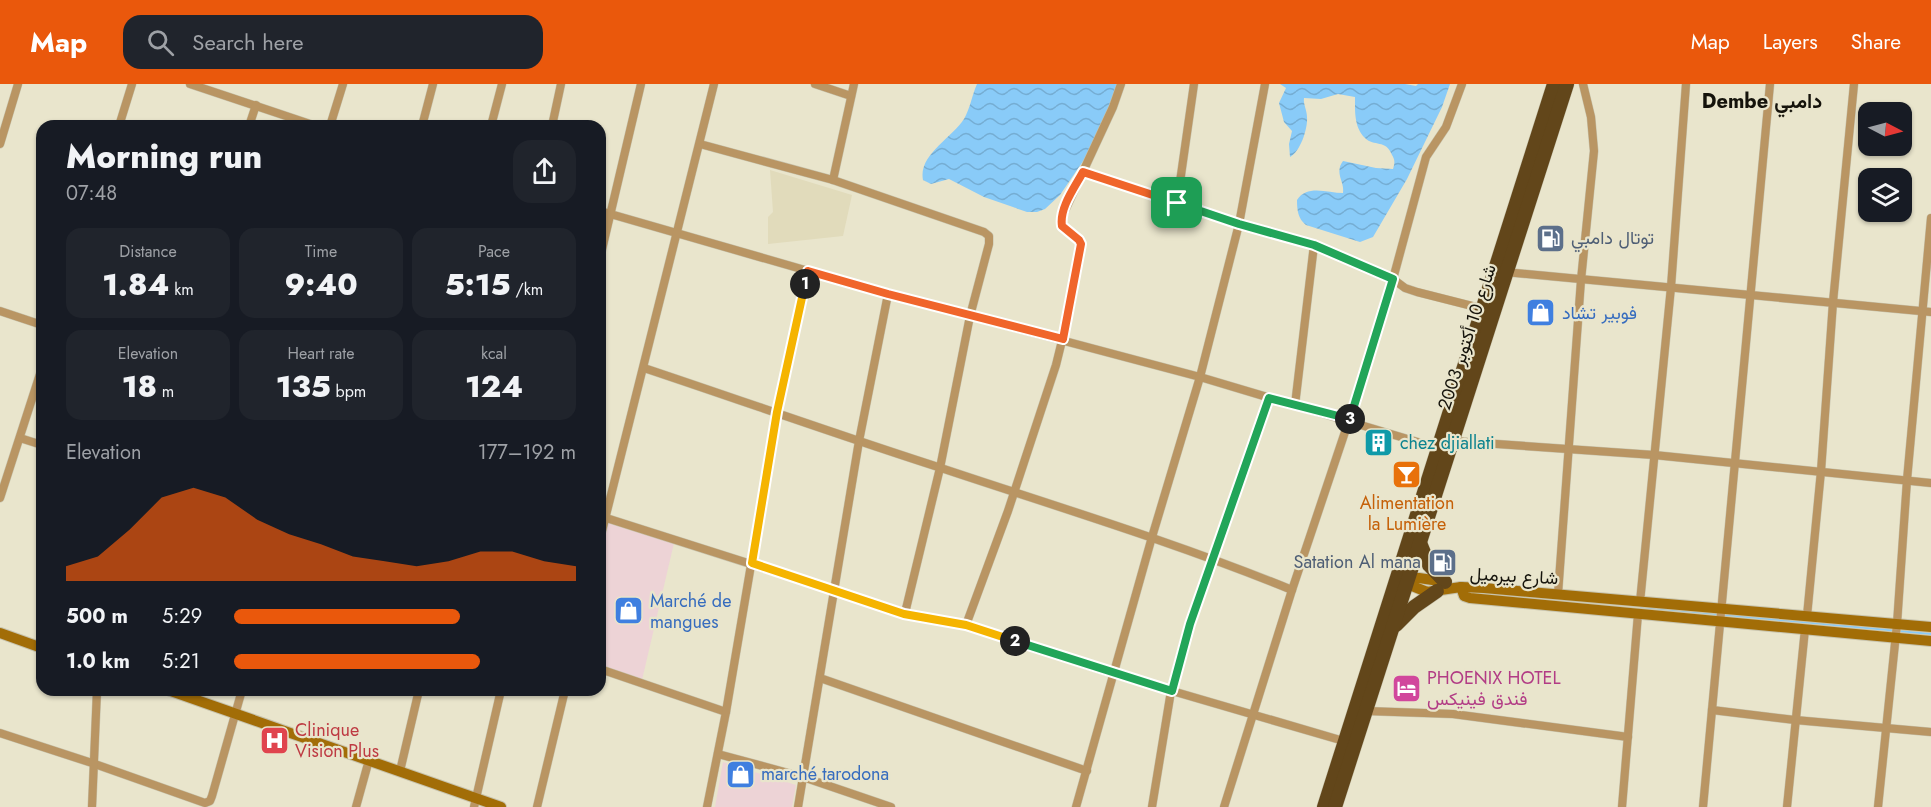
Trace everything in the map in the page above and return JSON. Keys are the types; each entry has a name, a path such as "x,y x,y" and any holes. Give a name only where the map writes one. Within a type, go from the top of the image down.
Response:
{"highway":[{"name":"شارع 10 أكتوبر 2003","path":"1335,807 1350,743 1366,711 1394,626 1403,580 1420,543 1502,272 1554,84"},
{"name":"شارع 10 أكتوبر 2003","path":"1324,807 1350,743 1448,447 1484,309 1502,272 1567,84"},
{"path":"1394,626 1441,586 1420,543"}],"street":[{"path":"0,144 18,84"},
{"path":"121,120 132,84"},
{"path":"190,84 299,120"},
{"path":"332,120 343,84"},
{"path":"424,120 433,84"},
{"path":"493,120 502,84"},
{"path":"553,120 561,84"},
{"path":"606,232 641,84"},
{"path":"606,506 644,368 714,84"},
{"path":"815,84 851,96"},
{"path":"832,180 854,84"},
{"path":"966,625 1014,492 1063,339 1081,244 1062,226 1061,219 1113,107 1121,84"},
{"path":"1177,203 1194,84"},
{"path":"1076,807 1200,377 1239,224 1265,84"},
{"path":"1224,807 1393,279 1426,157 1446,127 1462,84"},
{"path":"1558,594 1581,280 1594,151 1591,117 1582,84"},
{"path":"1640,602 1671,287 1686,84"},
{"path":"1703,807 1770,84"},
{"path":"1807,616 1854,84"},
{"path":"251,120 256,105"},
{"path":"700,144 832,180 984,232 989,236 989,244 969,316 940,468 904,614"},
{"path":"1083,172 1239,224 1314,245 1393,279 1405,288 1484,309"},
{"path":"606,213 888,294 1063,339 1448,447 1568,449 1654,455 1931,483"},
{"path":"1878,807 1895,637 1907,480 1927,311 1931,218"},
{"path":"1295,405 1314,245"},
{"path":"707,807 726,712 777,412 808,271"},
{"path":"1502,272 1927,311"},
{"path":"798,807 860,441 888,294"},
{"path":"0,311 36,323"},
{"path":"644,368 1152,537 1292,590"},
{"path":"0,498 36,387"},
{"path":"1152,807 1172,691 1190,624 1269,398"},
{"path":"20,438 36,443"},
{"path":"606,518 752,563 904,614 966,625 1114,674 1350,743"},
{"path":"1403,580 1422,591 1441,586 1461,587"},
{"name":"شارع بيرميل","path":"1931,627 1461,587 1462,593 1467,598 1931,640"},
{"path":"1622,807 1638,614"},
{"path":"1787,807 1805,629"},
{"path":"0,633 36,646"},
{"path":"606,671 726,712"},
{"path":"820,678 1087,771"},
{"path":"92,807 92,763 97,696"},
{"path":"185,696 400,771 475,802 501,807"},
{"path":"0,734 92,763 205,803 210,801 212,795 240,696"},
{"path":"400,771 418,696"},
{"path":"475,802 500,696"},
{"path":"537,807 564,696"},
{"path":"1712,710 1931,732"},
{"path":"1366,711 1461,715 1628,737"},
{"path":"718,754 803,777 891,807"},
{"path":"356,807 369,760"}],"shaded area":[{"path":"770,170 852,195 843,236 768,244 768,217 773,212"},
{"name":"Marché de mangues","path":"608,523 674,543 642,680 606,667 606,531"},
{"name":"marché tarodona","path":"723,762 796,785 792,807 715,807"}],"water":[{"path":"977,84 1119,84 1092,148 1060,195 1045,209 1027,212 984,197 949,179 931,184 923,180 923,171 931,155 964,119"},
{"path":"1280,84 1405,84 1416,86 1418,84 1450,84 1442,107 1407,179 1373,237 1360,242 1306,225 1298,214 1297,200 1306,192 1318,190 1343,193 1339,170 1343,161 1393,169 1394,160 1389,150 1383,145 1368,141 1361,134 1356,119 1355,97 1338,94 1321,99 1304,98 1307,114 1306,128 1303,140 1290,157 1289,144 1292,131 1284,122 1279,103 1286,88"}],"waterway":[{"path":"1641,607 1931,634"}],"place":[{"name":"توتال دامبي","path":"1550,238"},
{"name":"فوبير تشاد","path":"1541,313"},
{"name":"chez djiallati","path":"1379,443"},
{"name":"Alimentation la Lumière","path":"1407,474"},
{"name":"Satation Al mana","path":"1442,562"},
{"name":"Marché de mangues","path":"629,611"},
{"name":"PHOENIX HOTEL فندق فينيكس","path":"1406,688"},
{"name":"Clinique Vision Plus","path":"274,740"},
{"name":"marché tarodona","path":"740,774"}],"district":[{"name":"Dembe دامبي","path":"1762,101"}],"route":[{"path":"1083,172 1177,203 1239,224 1314,245 1393,279 1349,420 1269,398 1190,624 1172,691 966,625 904,614 752,563 777,412 808,271 1063,339 1081,244 1062,226 1061,219 1083,172"}]}
